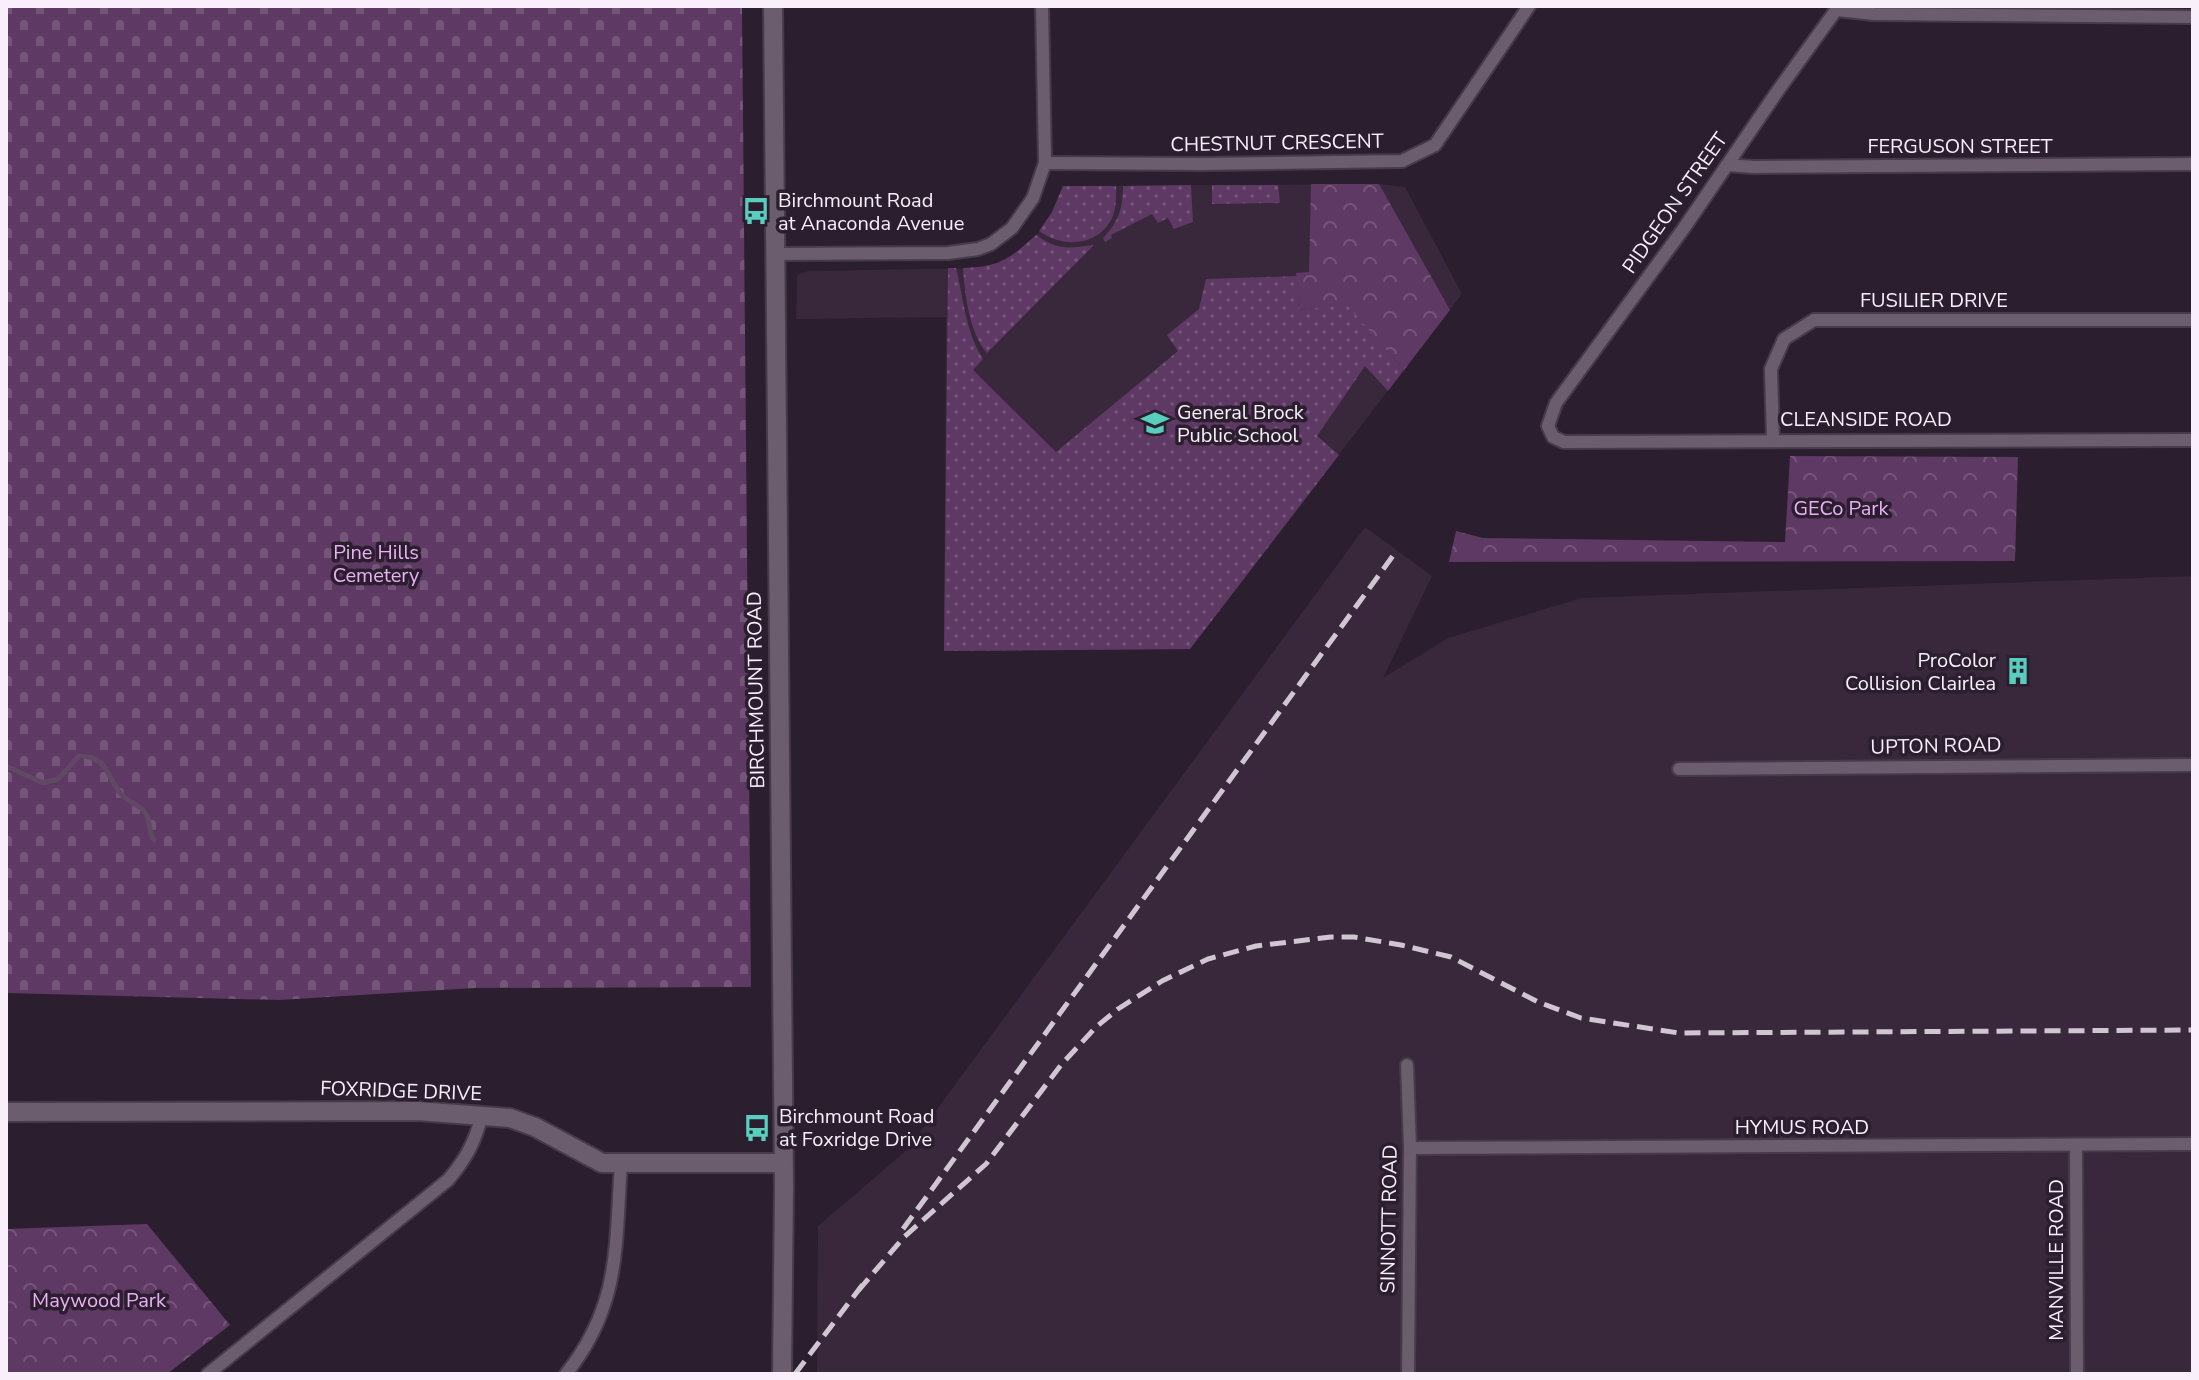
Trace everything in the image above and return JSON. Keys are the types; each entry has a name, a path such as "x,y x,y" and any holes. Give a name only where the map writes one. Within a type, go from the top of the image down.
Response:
{"main road":[{"name":"BIRCHMOUNT ROAD","path":"773,6 782,1374"},
{"name":"FOXRIDGE DRIVE","path":"6,1112 388,1111 482,1115 510,1118 535,1127 602,1163 783,1163"}],"street":[{"path":"773,254 934,254 978,249 1001,236 1021,216 1033,198 1045,163 1042,6"},
{"name":"CHESTNUT CRESCENT","path":"1045,163 1402,161 1435,145 1529,6"},
{"path":"1838,8 1874,14 2193,17"},
{"name":"PIDGEON STREET","path":"1548,426 1556,403 1684,228 1838,8"},
{"name":"FERGUSON STREET","path":"1727,165 2193,164"},
{"name":"FUSILIER DRIVE","path":"1773,439 1771,369 1784,339 1814,320 2193,320"},
{"name":"CLEANSIDE ROAD","path":"1548,426 1553,437 1564,442 2193,440"},
{"name":"UPTON ROAD","path":"1679,769 2193,765"},
{"name":"SINNOTT ROAD","path":"1407,1065 1410,1148 1408,1374"},
{"path":"208,1374 448,1180 466,1160 475,1144 482,1115"},
{"name":"HYMUS ROAD","path":"1410,1148 2193,1144"},
{"name":"MANVILLE ROAD","path":"2076,1146 2077,1374"},
{"path":"566,1374 588,1342 607,1297 617,1243 621,1164"}],"shaded area":[{"name":"General Brock Public School","path":"1379,184 1405,187 1462,294 1190,649 944,651 946,317 796,319 797,275 808,271 983,268 1010,258 1039,232 1063,186"},
{"path":"1365,527 1432,576 1383,678 1448,638 1582,598 2193,576 2193,1374 817,1374 818,1226 907,1150"}],"green space":[{"name":"Pine Hills Cemetery","path":"6,6 742,6 751,987 475,988 279,1000 6,993"},
{"path":"1311,184 1379,184 1450,310 1404,370 1347,305 1299,310 1296,273 1309,272"},
{"path":"1191,185 1193,222 1174,229 1168,218 1158,223 1152,214 1111,235 1112,238 1105,242 1103,238 1119,214 1123,186"},
{"path":"1212,185 1278,185 1280,203 1212,204"},
{"path":"1063,186 1116,186 1114,214 1098,235 1069,242 1048,237 1039,231 1052,212"},
{"path":"1036,235 1064,247 1094,245 987,353 972,324 963,268 986,266 1003,260"},
{"path":"948,268 956,268 969,326 983,359 973,370 1056,452 1178,351 1167,335 1199,309 1206,279 1297,276 1299,310 1347,304 1404,370 1388,391 1365,366 1317,436 1339,455 1190,649 944,651"},
{"name":"GECo Park","path":"1790,456 2018,457 2015,561 1449,562 1456,531 1483,538 1785,542"},
{"name":"Maywood Park","path":"147,1224 230,1325 167,1374 6,1374 6,1229"}],"waterway":[{"path":"6,766 43,783 58,779 79,756 97,760 123,796 145,812 154,840"}],"railway":[{"path":"903,1229 1395,553"},
{"path":"858,1291 904,1237 986,1164 1061,1065 1096,1027 1162,981 1208,959 1256,946 1331,937 1354,937 1401,945 1451,957 1538,1002 1581,1018 1679,1033 2193,1030"},
{"path":"795,1374 863,1284"}],"place":[{"name":"Birchmount Road at Anaconda Avenue","path":"756,211"},
{"name":"General Brock Public School","path":"1155,423"},
{"name":"ProColor Collision Clairlea","path":"2018,671"},
{"name":"Birchmount Road at Foxridge Drive","path":"757,1128"}]}
